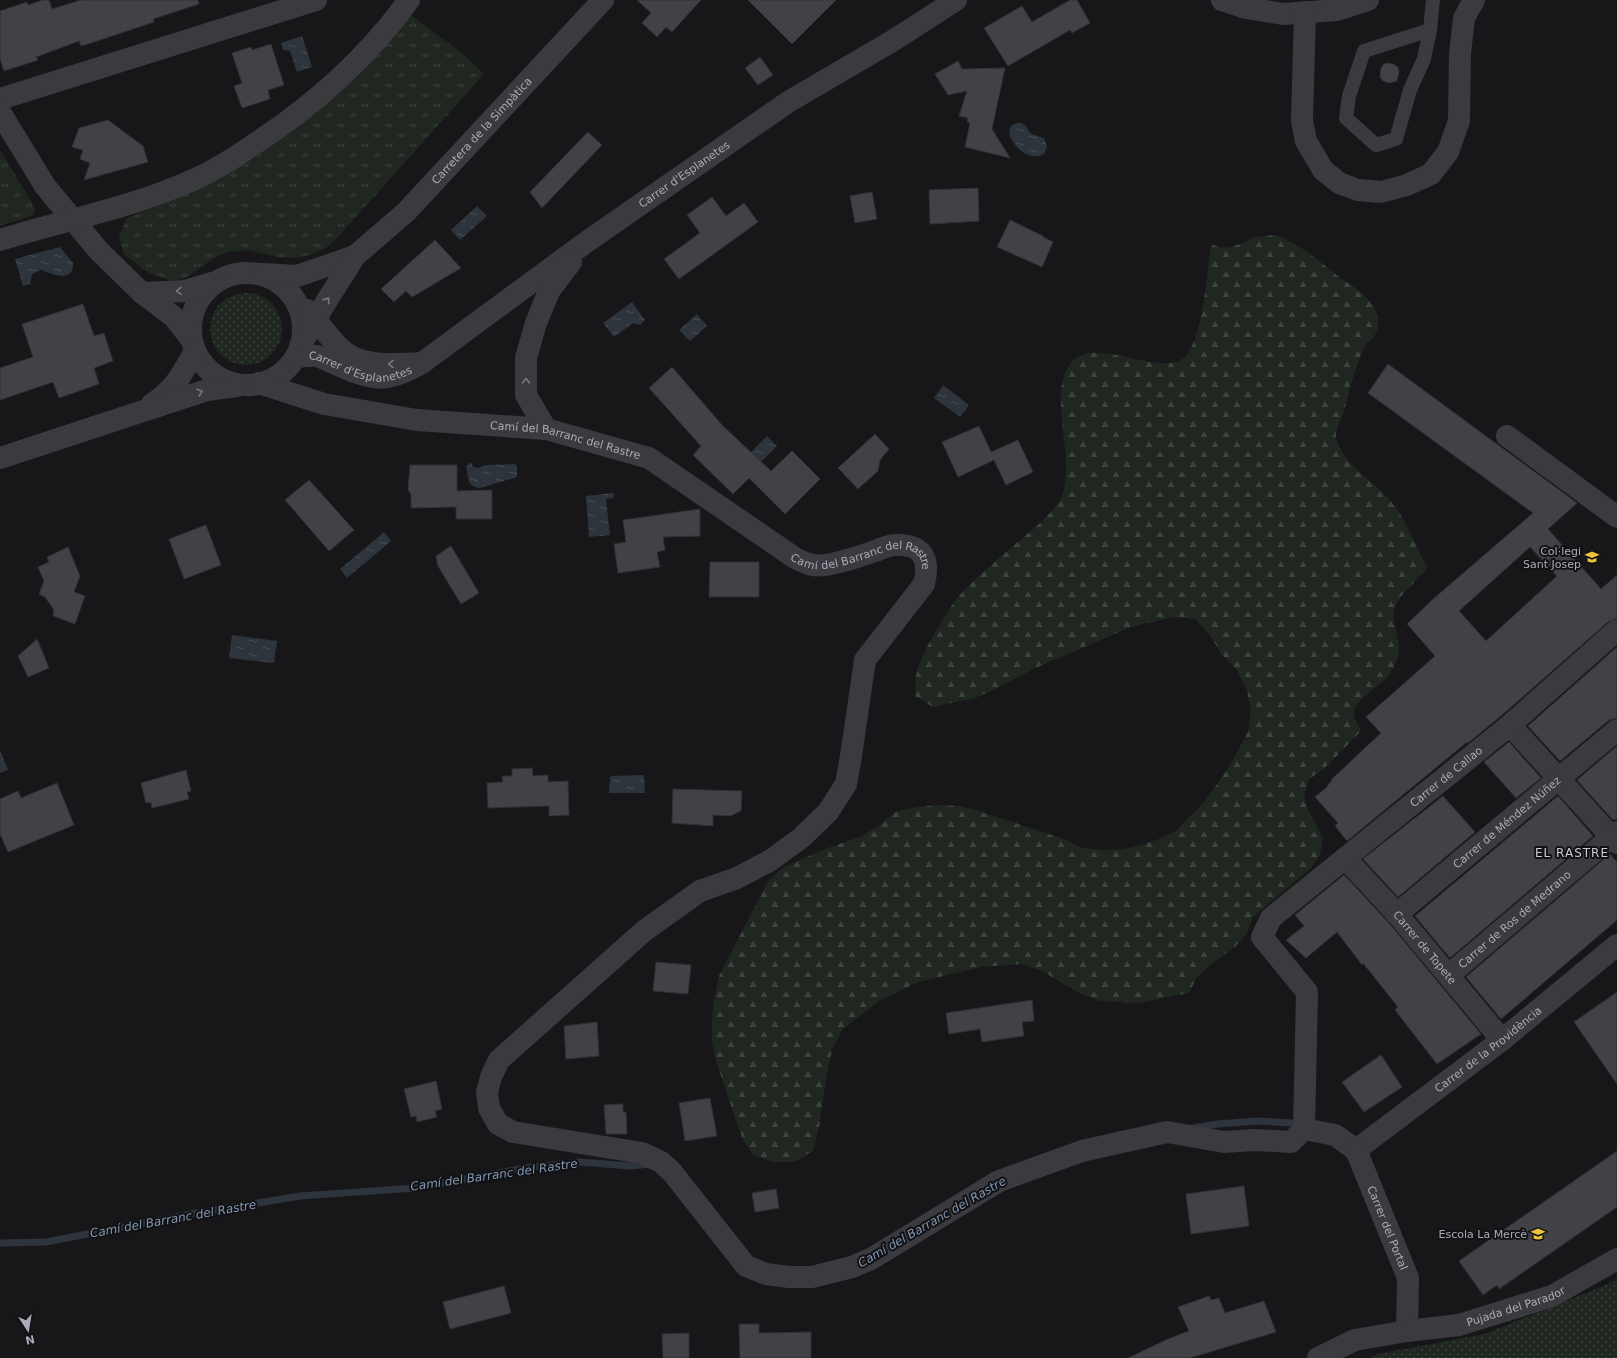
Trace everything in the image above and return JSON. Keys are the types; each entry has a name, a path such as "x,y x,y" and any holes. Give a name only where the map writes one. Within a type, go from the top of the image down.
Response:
{"street":[{"path":"0,99 316,0"},
{"path":"0,240 145,198 193,180 234,158 281,127 328,90 395,20 409,0"},
{"name":"Carretera de la Simpàtica","path":"295,356 355,256 406,212 603,0"},
{"name":"Carrer d'Esplanetes","path":"295,356 316,356 348,370 374,378 388,378 404,374 422,363 585,243 788,102 894,40 956,0"},
{"path":"1222,0 1246,8 1283,14 1337,10 1368,0"},
{"path":"1305,12 1302,121 1306,141 1323,170 1339,184 1358,190 1381,192 1408,185 1431,174 1448,152 1459,121 1460,53 1464,18 1474,0"},
{"path":"0,112 45,186 98,251 142,293 174,317 193,345 204,365 215,376 230,382 252,384"},
{"path":"546,429 526,395 526,358 536,323 549,291 585,243"},
{"name":"Carretera de la Simpàtica","path":"259,274 297,276 355,256"},
{"path":"0,458 137,414 207,390 252,384 274,378 286,369 295,356 303,332 302,318 298,304 289,292 276,280 259,274 244,273 230,275 217,282 204,292 195,306 191,322 193,345 179,380 169,391 137,414"},
{"path":"142,293 185,292 217,282"},
{"name":"Carrer d'Esplanetes","path":"289,292 316,319 340,348 357,358 378,364 422,363"},
{"path":"295,356 296,376 324,404"},
{"name":"Camí del Barranc del Rastre","path":"252,384 324,404 417,420 546,429 649,458 795,558 809,565 824,565 847,560 894,544 912,546 923,555 927,570 924,584 865,660 846,784 828,812 801,838 771,860 737,878 700,892 644,931 499,1060 491,1077 487,1092 489,1108 498,1124 513,1132 642,1153 654,1159 672,1172 746,1266 766,1274 789,1277 812,1277 832,1273 871,1259 999,1181 1082,1151 1167,1132 1224,1142 1255,1140 1291,1142 1304,1129"},
{"path":"1507,436 1617,517"},
{"name":"Carrer de Callao","path":"1304,1129 1308,992 1262,937 1270,918 1510,725 1617,630"},
{"path":"1510,725 1615,837"},
{"name":"Carrer de Méndez Núñez","path":"1397,914 1617,730"},
{"name":"Carrer de Ros de Medrano","path":"1449,975 1615,837"},
{"name":"Carrer de Topete","path":"1345,858 1397,914 1502,1040"},
{"name":"Carrer de la Providència","path":"1356,1150 1502,1040 1617,945"},
{"path":"1304,1129 1335,1135 1356,1150"},
{"name":"Carrer del Portal","path":"1356,1150 1408,1278 1407,1330"},
{"name":"Pujada del Parador","path":"1318,1358 1355,1340 1407,1330 1459,1325 1552,1296 1617,1259"}],"lane":[{"path":"1430,30 1364,51 1350,96 1346,118 1376,145 1396,138 1410,90 1424,59 1430,30 1433,0"}],"green space":[{"path":"411,15 461,52 484,74 339,236 327,247 311,255 294,258 278,257 247,250 229,252 218,256 185,278 172,281 147,272 124,254 119,236 127,218 179,197 254,158 302,124 362,73"},
{"path":"0,150 35,208 34,215 0,226"},
{"path":"1275,235 1284,238 1300,248 1353,286 1367,299 1377,313 1377,331 1364,348 1358,363 1336,437 1340,448 1353,466 1387,497 1399,512 1427,567 1419,578 1404,593 1396,605 1394,611 1394,622 1399,646 1398,657 1388,676 1362,699 1355,709 1354,716 1361,731 1324,769 1309,779 1304,795 1308,810 1323,838 1320,855 1310,869 1253,917 1247,933 1236,946 1210,965 1197,977 1189,993 1139,1003 1099,1001 1079,993 1042,971 1022,964 981,967 918,982 879,1001 843,1029 833,1048 828,1067 819,1127 813,1151 794,1162 772,1162 753,1155 742,1138 717,1064 712,1043 714,999 719,976 768,881 784,867 825,849 862,836 881,824 897,811 938,805 958,806 976,810 1064,839 1082,848 1102,850 1122,849 1141,845 1159,839 1177,830 1205,801 1229,767 1248,732 1251,711 1247,690 1237,670 1222,655 1210,635 1195,619 1173,617 1131,627 1033,669 996,689 975,698 933,707 915,696 916,674 934,634 954,602 981,574 1043,520 1059,502 1064,487 1066,470 1061,412 1061,393 1064,377 1071,363 1082,355 1097,353 1149,362 1166,363 1179,361 1189,352 1202,314 1211,244 1223,247 1233,247 1253,238"},
{"path":"246,293 266,299 276,309 282,329 276,349 266,359 246,365 226,359 216,349 210,329 216,309 226,299"},
{"path":"1617,1278 1617,1358 1371,1358 1378,1354 1485,1334 1608,1284"}],"water":[{"path":"302,36 312,67 297,72 290,51 283,50 281,43"},
{"path":"1021,123 1025,125 1031,134 1044,138 1047,147 1044,154 1036,156 1027,154 1020,150 1014,143 1010,136 1010,129 1013,125"},
{"path":"477,206 487,216 460,240 451,230"},
{"path":"60,247 73,263 70,274 62,276 41,270 32,274 30,284 23,286 15,259"},
{"path":"632,302 645,320 640,325 633,323 614,337 603,323"},
{"path":"697,314 707,326 690,341 679,330"},
{"path":"943,385 969,405 960,417 934,398"},
{"path":"767,436 777,446 756,467 746,457"},
{"path":"471,462 473,467 478,468 485,465 515,464 517,466 517,477 480,488 472,486 466,466"},
{"path":"613,493 614,498 606,499 610,535 589,537 586,496"},
{"path":"384,532 391,541 347,578 340,569"},
{"path":"232,635 277,641 274,663 229,658"},
{"path":"0,750 8,770 0,773"},
{"path":"644,775 645,793 609,793 610,777"}],"building":[{"path":"43,0 49,0 52,9 81,0 198,0 199,4 153,19 154,22 91,43 81,46 79,41 36,57 38,60 4,71 0,59 0,11 27,2 28,5"},
{"path":"637,0 701,0 672,32 666,27 657,37 642,23 651,13"},
{"path":"748,0 836,0 792,44"},
{"path":"1070,0 1077,0 1090,23 1072,33 1070,30 1008,66 984,28 1022,6 1032,22"},
{"path":"271,44 284,85 268,90 270,99 242,108 234,86 242,83 232,53 251,47 252,50"},
{"path":"760,57 773,75 758,85 745,68"},
{"path":"958,61 962,69 1005,68 992,129 1010,158 965,147 970,123 967,122 968,118 959,116 967,91 948,95 935,74"},
{"path":"1389,63 1398,67 1399,72 1397,81 1389,83 1383,81 1380,77 1381,68 1384,64"},
{"path":"108,120 143,146 148,162 84,180 90,163 80,159 83,150 72,147 79,128"},
{"path":"588,132 602,145 542,208 530,192"},
{"path":"978,188 979,221 930,224 929,190"},
{"path":"872,192 877,219 855,223 850,196"},
{"path":"712,197 726,216 744,203 758,222 679,279 664,259 700,233 687,215"},
{"path":"1010,220 1053,242 1042,267 997,247"},
{"path":"435,240 461,268 412,297 406,291 394,302 381,289"},
{"path":"83,304 94,336 104,333 113,361 94,368 99,384 59,398 53,382 0,400 0,368 33,357 22,324"},
{"path":"1388,364 1577,503 1548,529 1601,589 1617,575 1617,618 1609,621 1502,715 1347,841 1335,826 1338,823 1315,797 1381,733 1366,717 1435,656 1407,624 1432,600 1533,513 1368,393","holes":["1530,547 1557,576 1486,641 1459,611"]},
{"path":"672,367 722,425 771,471 792,451 820,479 785,514 749,478 733,494 693,455 701,446 649,388"},
{"path":"979,426 991,452 1018,440 1033,472 1006,485 994,460 958,477 942,442"},
{"path":"875,434 889,449 880,460 878,471 858,489 838,468"},
{"path":"410,465 457,465 457,491 492,490 492,519 456,519 456,507 411,508 411,494 408,490"},
{"path":"309,480 354,530 329,551 285,500"},
{"path":"700,509 700,536 663,537 665,550 657,552 660,567 618,573 614,544 626,542 623,520"},
{"path":"206,525 221,565 184,579 169,539"},
{"path":"451,546 479,593 461,604 438,566 436,556"},
{"path":"68,547 80,576 74,592 85,596 75,624 53,616 54,610 45,597 39,594 44,581 38,567 49,562 47,557"},
{"path":"710,562 759,562 759,597 709,597"},
{"path":"37,639 49,668 28,677 18,656"},
{"path":"1617,647 1617,718 1609,720 1560,761 1528,726"},
{"path":"1509,742 1541,778 1516,798 1484,762"},
{"path":"1617,746 1617,819 1613,820 1577,780"},
{"path":"532,768 533,776 548,775 548,782 568,781 569,815 549,816 549,806 488,808 487,783 503,782 502,776 512,776 512,769"},
{"path":"186,770 191,791 187,792 189,799 152,808 151,802 146,803 141,783"},
{"path":"57,783 74,825 8,852 0,834 0,799 18,791 21,798"},
{"path":"673,789 742,791 741,811 730,816 713,815 713,826 672,823"},
{"path":"1443,796 1475,832 1398,897 1363,859"},
{"path":"1558,796 1593,836 1450,958 1415,916"},
{"path":"1610,854 1617,862 1617,920 1501,1019 1466,977"},
{"path":"1344,875 1388,922 1481,1034 1437,1064 1395,1010 1398,1007 1363,963 1362,965 1337,932 1306,958 1286,940 1304,926 1295,915"},
{"path":"656,962 691,965 688,994 653,991"},
{"path":"1617,992 1617,1084 1574,1022"},
{"path":"1032,1000 1034,1021 1022,1022 1024,1036 982,1042 980,1029 949,1034 946,1013"},
{"path":"597,1022 599,1056 566,1059 564,1026"},
{"path":"1381,1055 1402,1087 1364,1112 1342,1082"},
{"path":"436,1081 442,1109 435,1111 437,1117 417,1122 416,1116 411,1117 404,1089"},
{"path":"710,1098 717,1136 685,1141 679,1103"},
{"path":"623,1104 623,1112 626,1112 627,1134 606,1134 604,1105"},
{"name":"Escola La Mercè","path":"1617,1151 1617,1207 1499,1289 1497,1285 1483,1295 1459,1261"},
{"path":"1244,1186 1249,1226 1191,1234 1186,1194"},
{"path":"776,1189 779,1208 755,1212 752,1193"},
{"path":"504,1286 511,1313 450,1329 443,1302"},
{"path":"1209,1296 1211,1300 1219,1298 1225,1313 1264,1301 1276,1332 1190,1358 1128,1358 1189,1331 1178,1307"},
{"path":"739,1324 759,1324 759,1333 811,1332 811,1358 740,1358"},
{"path":"689,1333 689,1358 663,1358 662,1334"}],"waterway":[{"name":"Camí del Barranc del Rastre","path":"1192,1128 1218,1124 1258,1121 1292,1123"},
{"name":"Camí del Barranc del Rastre","path":"0,1243 46,1242 191,1214 300,1196 415,1188 531,1167 580,1162 631,1166 651,1164"}],"place":[{"name":"Col·legi Sant Josep","path":"1592,557"},
{"name":"Escola La Mercè","path":"1538,1234"}],"district":[{"name":"EL RASTRE","path":"1572,853"}]}
